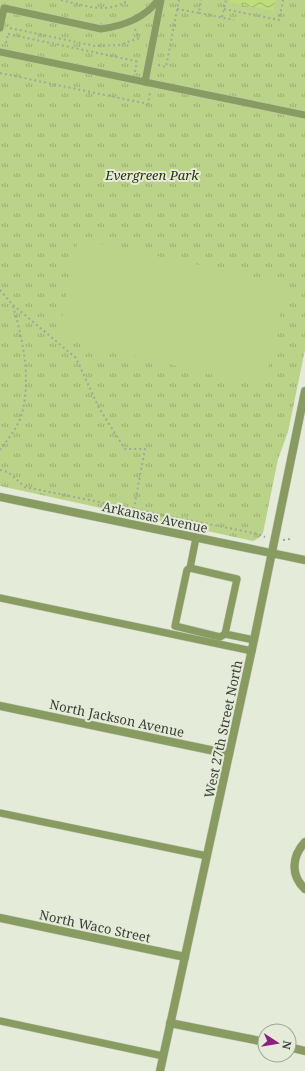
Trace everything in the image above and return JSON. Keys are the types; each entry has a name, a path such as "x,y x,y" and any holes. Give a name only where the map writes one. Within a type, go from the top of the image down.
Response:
{"street":[{"name":"West 27th Street North","path":"160,1071 252,651 305,391"},
{"name":"Arkansas Avenue","path":"0,497 305,560"},
{"name":"North Jackson Avenue","path":"0,706 229,754"},
{"path":"305,842 298,850 294,859 294,870 297,880 305,889"},
{"name":"North Waco Street","path":"0,918 185,957"},
{"path":"170,1023 257,1040"}],"lane":[{"path":"0,28 4,8 101,29 118,26 131,20 151,9 158,0"},
{"path":"145,82 161,0"},
{"path":"0,52 305,115"},
{"path":"196,538 190,568 187,570 174,626 220,637 225,634 254,640"},
{"path":"190,568 237,579 225,634"},
{"path":"0,598 252,651"},
{"path":"0,812 207,856"},
{"path":"0,1021 163,1056"}],"path":[{"path":"61,0 102,9 121,5 128,0"},
{"path":"8,34 166,67 179,0"},
{"path":"198,13 201,0"},
{"path":"222,17 226,0"},
{"path":"224,9 279,20 283,0"},
{"path":"177,9 234,20"},
{"path":"9,28 95,46 119,45 139,38 131,20"},
{"path":"135,72 137,61"},
{"path":"0,73 148,104 150,92"},
{"path":"0,290 13,305 76,358 99,408 125,449 145,449 134,508"},
{"path":"0,450 22,414 26,390 21,335 13,305"},
{"path":"0,470 8,472 25,487 134,508 275,539 290,539"}],"green space":[{"name":"Evergreen Park","path":"0,0 305,0 305,350 288,432 278,459 263,533 259,538 253,541 0,486"},
{"path":"78,239 287,284 264,387 58,338"}],"water":[{"path":"230,0 275,0 273,11 230,2"}]}
